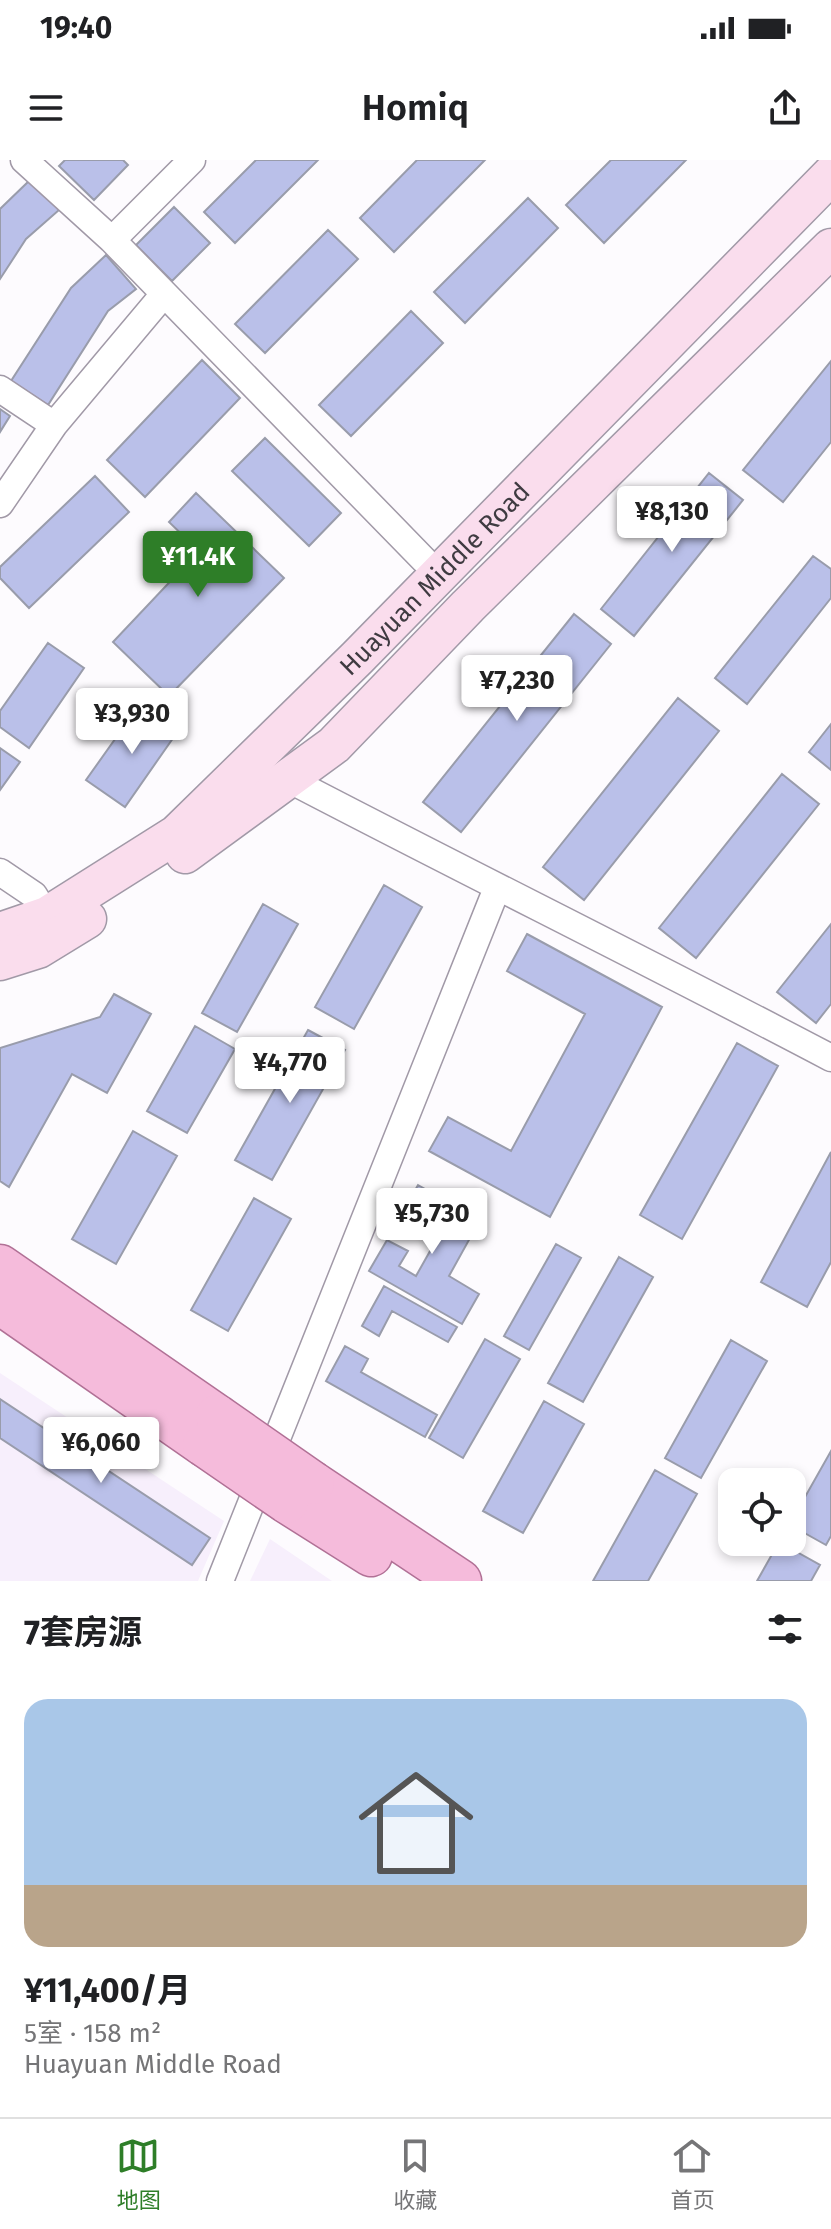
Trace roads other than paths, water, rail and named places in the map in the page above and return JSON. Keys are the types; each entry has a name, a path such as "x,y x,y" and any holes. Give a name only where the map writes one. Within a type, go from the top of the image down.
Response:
{"main road":[{"name":"Huayuan Middle Road","path":"0,961 38,949 53,926 177,834 357,658 831,175"},
{"name":"Huayuan Middle Road","path":"0,932 53,926 139,887 334,745 468,606 831,248"},
{"path":"0,1266 211,1431"},
{"path":"0,1303 211,1431 300,1492 412,1581"},
{"path":"300,1492 460,1581"}],"street":[{"path":"24,160 112,240 424,560"},
{"path":"112,240 192,160"},
{"path":"0,504 54,425 164,294"},
{"path":"0,389 54,425"},
{"path":"288,779 831,1058"},
{"path":"0,872 34,895 53,926"},
{"path":"220,1581 497,888"}]}
